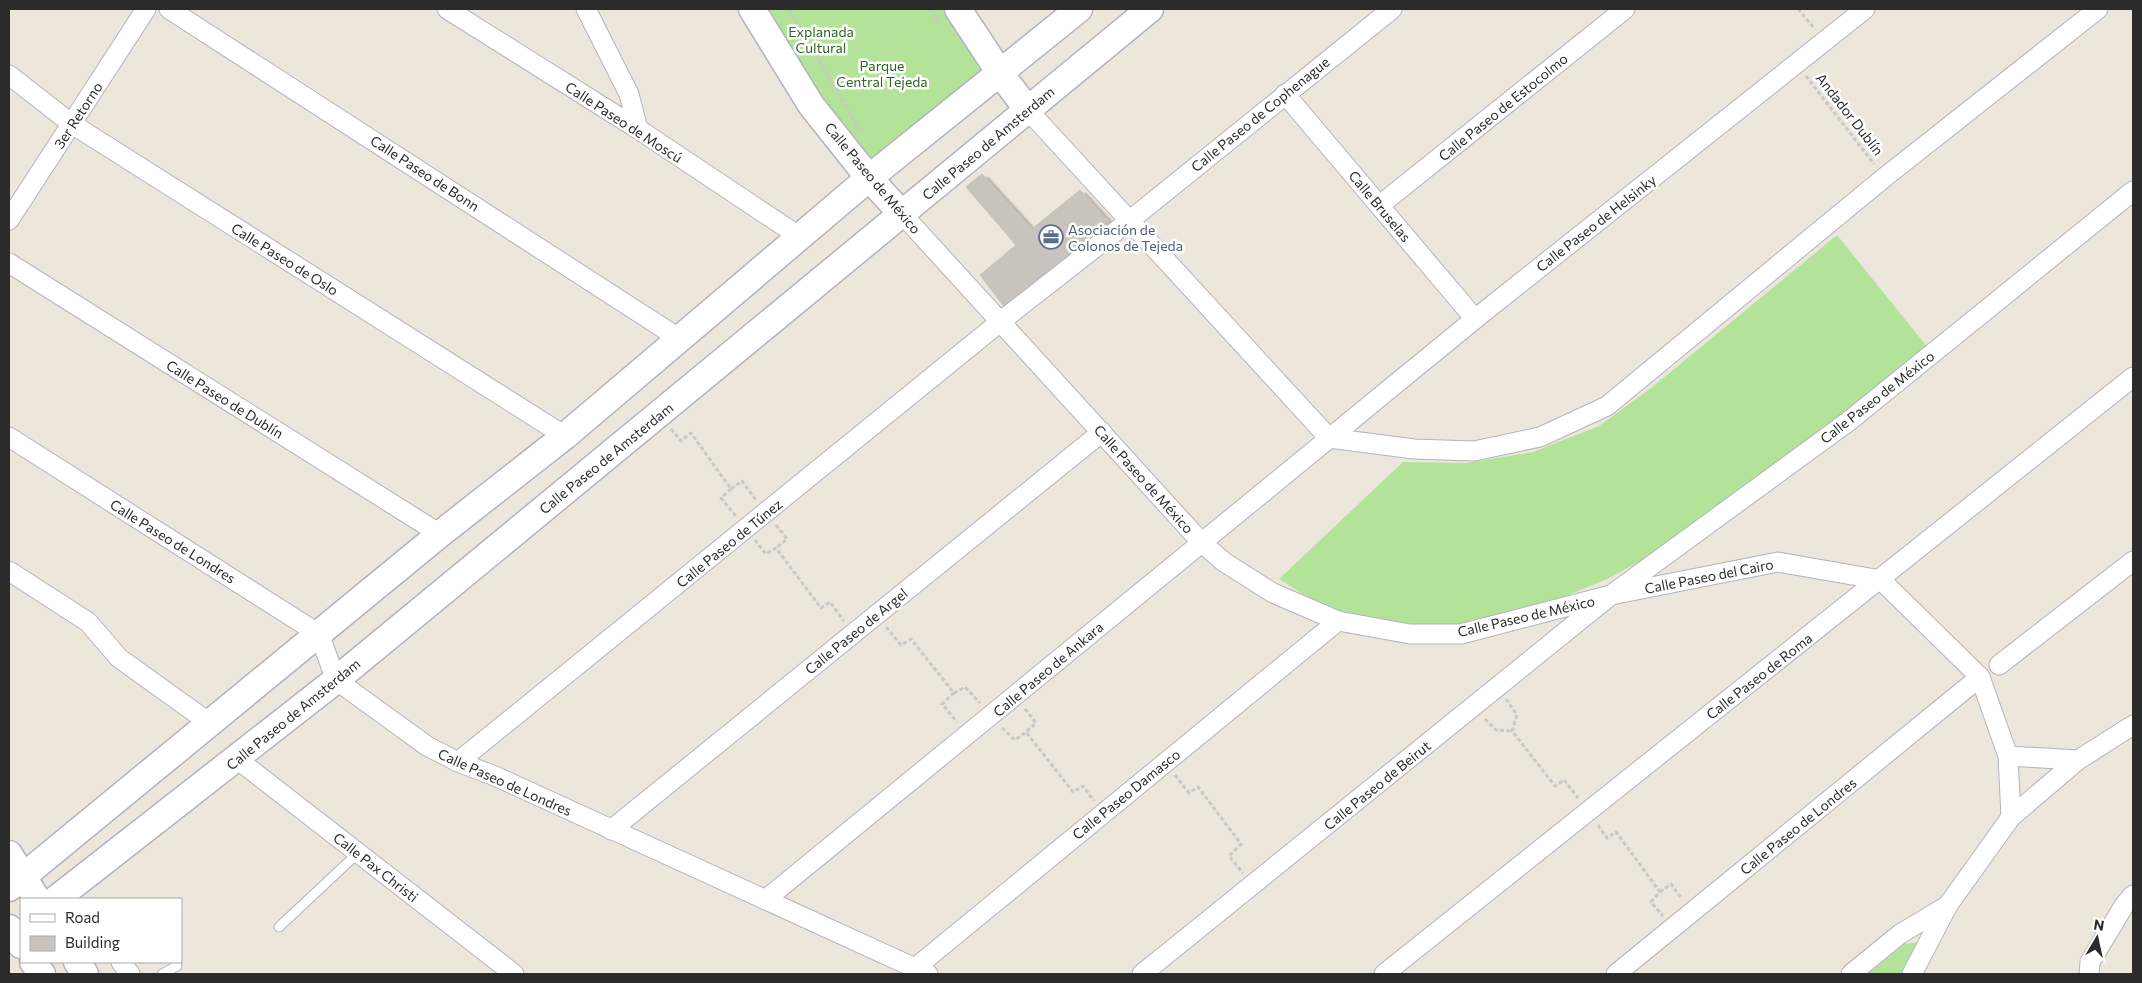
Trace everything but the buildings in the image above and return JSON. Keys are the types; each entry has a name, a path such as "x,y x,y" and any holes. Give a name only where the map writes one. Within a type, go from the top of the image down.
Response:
{"main road":[{"name":"Calle Paseo de México","path":"752,9 811,105 869,178 902,215"},
{"path":"16,882 211,724 440,534 565,436 869,178 1080,9"},
{"name":"Calle Paseo de Amsterdam","path":"57,898 336,680 660,415 1150,9"},
{"path":"950,17 1000,73 1027,110"},
{"path":"9,854 16,882 36,898"},
{"path":"34,963 42,974"},
{"path":"78,963 85,974"}],"street":[{"name":"3er Retorno","path":"9,220 146,9"},
{"name":"Calle Paseo de Bonn","path":"170,9 680,339"},
{"name":"Calle Paseo de Moscú","path":"447,9 638,129 800,238"},
{"path":"586,9 629,94 638,129"},
{"name":"Calle Paseo de Cophenague","path":"1000,322 1129,221 1392,9"},
{"name":"Calle Paseo de Estocolmo","path":"1380,204 1625,9"},
{"name":"Calle Paseo de Helsinky","path":"1329,438 1475,319 1865,9"},
{"path":"1027,110 1329,438 1414,449 1474,451 1540,437 1607,406 1885,177 2098,9"},
{"name":"Calle Paseo de Oslo","path":"9,75 72,124 565,436"},
{"name":"Calle Bruselas","path":"1285,94 1380,204 1475,319"},
{"name":"Calle Paseo de México","path":"902,215 1202,543 1224,562 1273,593 1338,621 1410,634 1461,634 1611,595 1849,421 2133,191"},
{"name":"Calle Paseo de Dublín","path":"9,264 440,534"},
{"name":"Calle Paseo de Túnez","path":"458,762 1000,322"},
{"name":"Calle Paseo de Roma","path":"1384,974 1881,580 2133,377"},
{"name":"Calle Paseo de Argel","path":"611,830 1102,432"},
{"name":"Calle Paseo de Londres","path":"9,437 319,634"},
{"name":"Calle Paseo de Ankara","path":"765,900 967,734 992,716 1329,438"},
{"path":"1999,665 2133,561"},
{"name":"Calle Paseo del Cairo","path":"1611,595 1778,562 1881,580"},
{"path":"9,571 88,622 119,658 211,724"},
{"path":"1881,580 1980,677 2008,756 2011,817"},
{"name":"Calle Paseo de Beirut","path":"1142,974 1611,595"},
{"name":"Calle Paseo Damasco","path":"921,971 1104,813 1338,621"},
{"path":"319,634 336,680"},
{"name":"Calle Paseo de Londres","path":"1616,974 1980,677"},
{"name":"Calle Paseo de Londres","path":"336,680 427,746 458,762 495,776 921,971"},
{"path":"1912,974 1948,905 2011,817 2078,760 2133,724"},
{"path":"2008,756 2078,760"},
{"name":"Calle Pax Christi","path":"237,759 514,974"},
{"path":"2089,974 2090,962 2133,894"},
{"path":"1851,974 1910,929 1948,905"},
{"path":"1910,929 1928,945"},
{"path":"122,963 130,974"}],"lane":[{"path":"279,927 358,853"},
{"path":"162,974 176,966"}],"path":[{"path":"789,9 863,136"},
{"path":"930,9 950,17"},
{"path":"1798,9 1825,41"},
{"name":"Andador Dublín","path":"1796,64 1885,177"},
{"path":"660,415 681,441 691,433 731,489"},
{"path":"742,481 787,540 766,554 721,498 731,489 742,481"},
{"path":"776,548 821,608 830,602 854,633"},
{"path":"876,615 902,645 911,639 954,693"},
{"path":"967,734 942,704 954,693 965,687 1015,740 1036,723 1016,696"},
{"path":"1497,688 1517,715 1512,730"},
{"path":"1473,707 1496,730 1512,730"},
{"path":"1512,730 1555,786 1564,780 1607,838 1616,832 1660,892"},
{"path":"1026,732 1073,792 1083,786 1104,813"},
{"path":"1165,763 1189,793 1198,787 1241,844 1229,856 1252,885"},
{"path":"1673,928 1651,902 1660,892 1671,884 1692,912"}],"green space":[{"name":"Parque Central Tejeda","path":"767,9 951,9 991,68 869,168 841,130"},
{"path":"1837,235 1929,349 1665,548 1605,580 1531,610 1444,628 1400,623 1324,607 1279,579 1403,462 1466,463 1533,452 1599,426 1651,388"},
{"path":"1918,942 1901,974 1868,974 1905,944"}],"place":[{"name":"Asociación de Colonos de Tejeda","path":"1051,237"}],"park label":[{"name":"Explanada Cultural","path":"821,40"}]}
